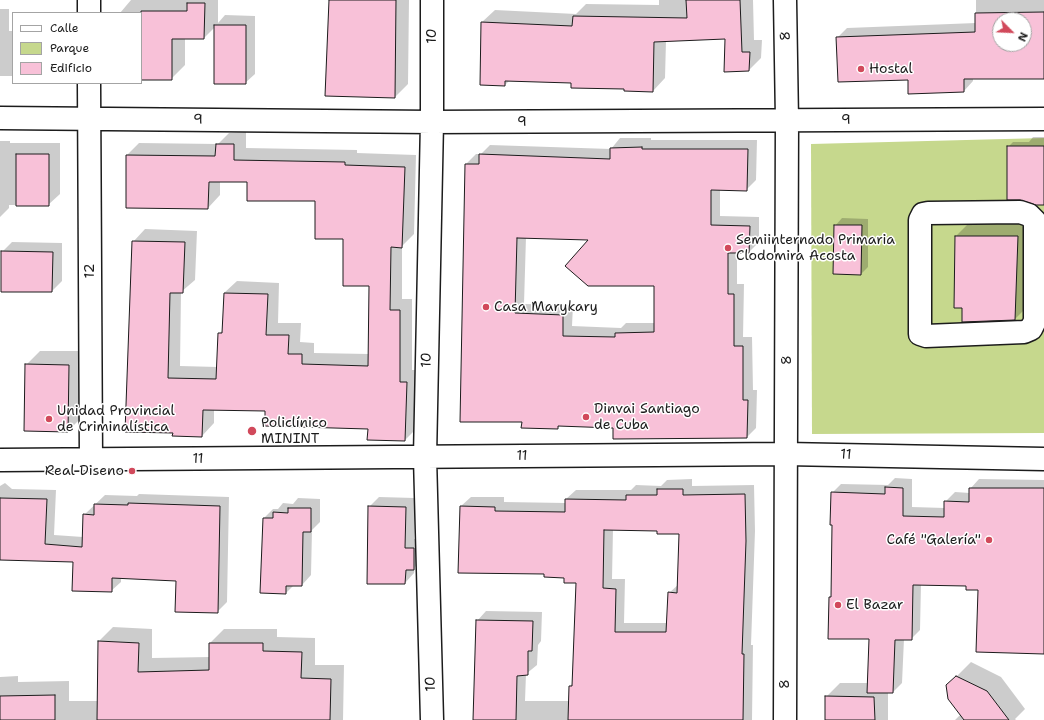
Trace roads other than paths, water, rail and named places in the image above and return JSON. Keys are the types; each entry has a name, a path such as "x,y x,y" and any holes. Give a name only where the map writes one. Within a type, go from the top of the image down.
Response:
{"street":[{"path":"89,0 89,12"},
{"name":"10","path":"432,0 432,122 425,457 432,720"},
{"name":"8","path":"785,0 787,120 785,720"},
{"name":"12","path":"88,84 91,460"},
{"name":"9","path":"0,118 432,122 1044,119"},
{"path":"1020,212 1040,217 1040,273 1040,325 1024,332 926,336 920,334 920,220 923,214 1020,212"},
{"name":"11","path":"0,460 786,454 1044,459"}],"place":[{"name":"Hostal","path":"861,69"},
{"name":"Semiinternado Primaria Clodomira Acosta","path":"728,248"},
{"name":"Casa Marykary","path":"486,307"},
{"name":"Dinvai Santiago de Cuba","path":"586,417"},
{"name":"Unidad Provincial de Criminalística","path":"49,419"},
{"name":"Policlínico MININT","path":"252,431"},
{"name":"Real Diseno","path":"132,471"},
{"name":"Café \"Galería\"","path":"989,540"},
{"name":"El Bazar","path":"838,605"}]}
